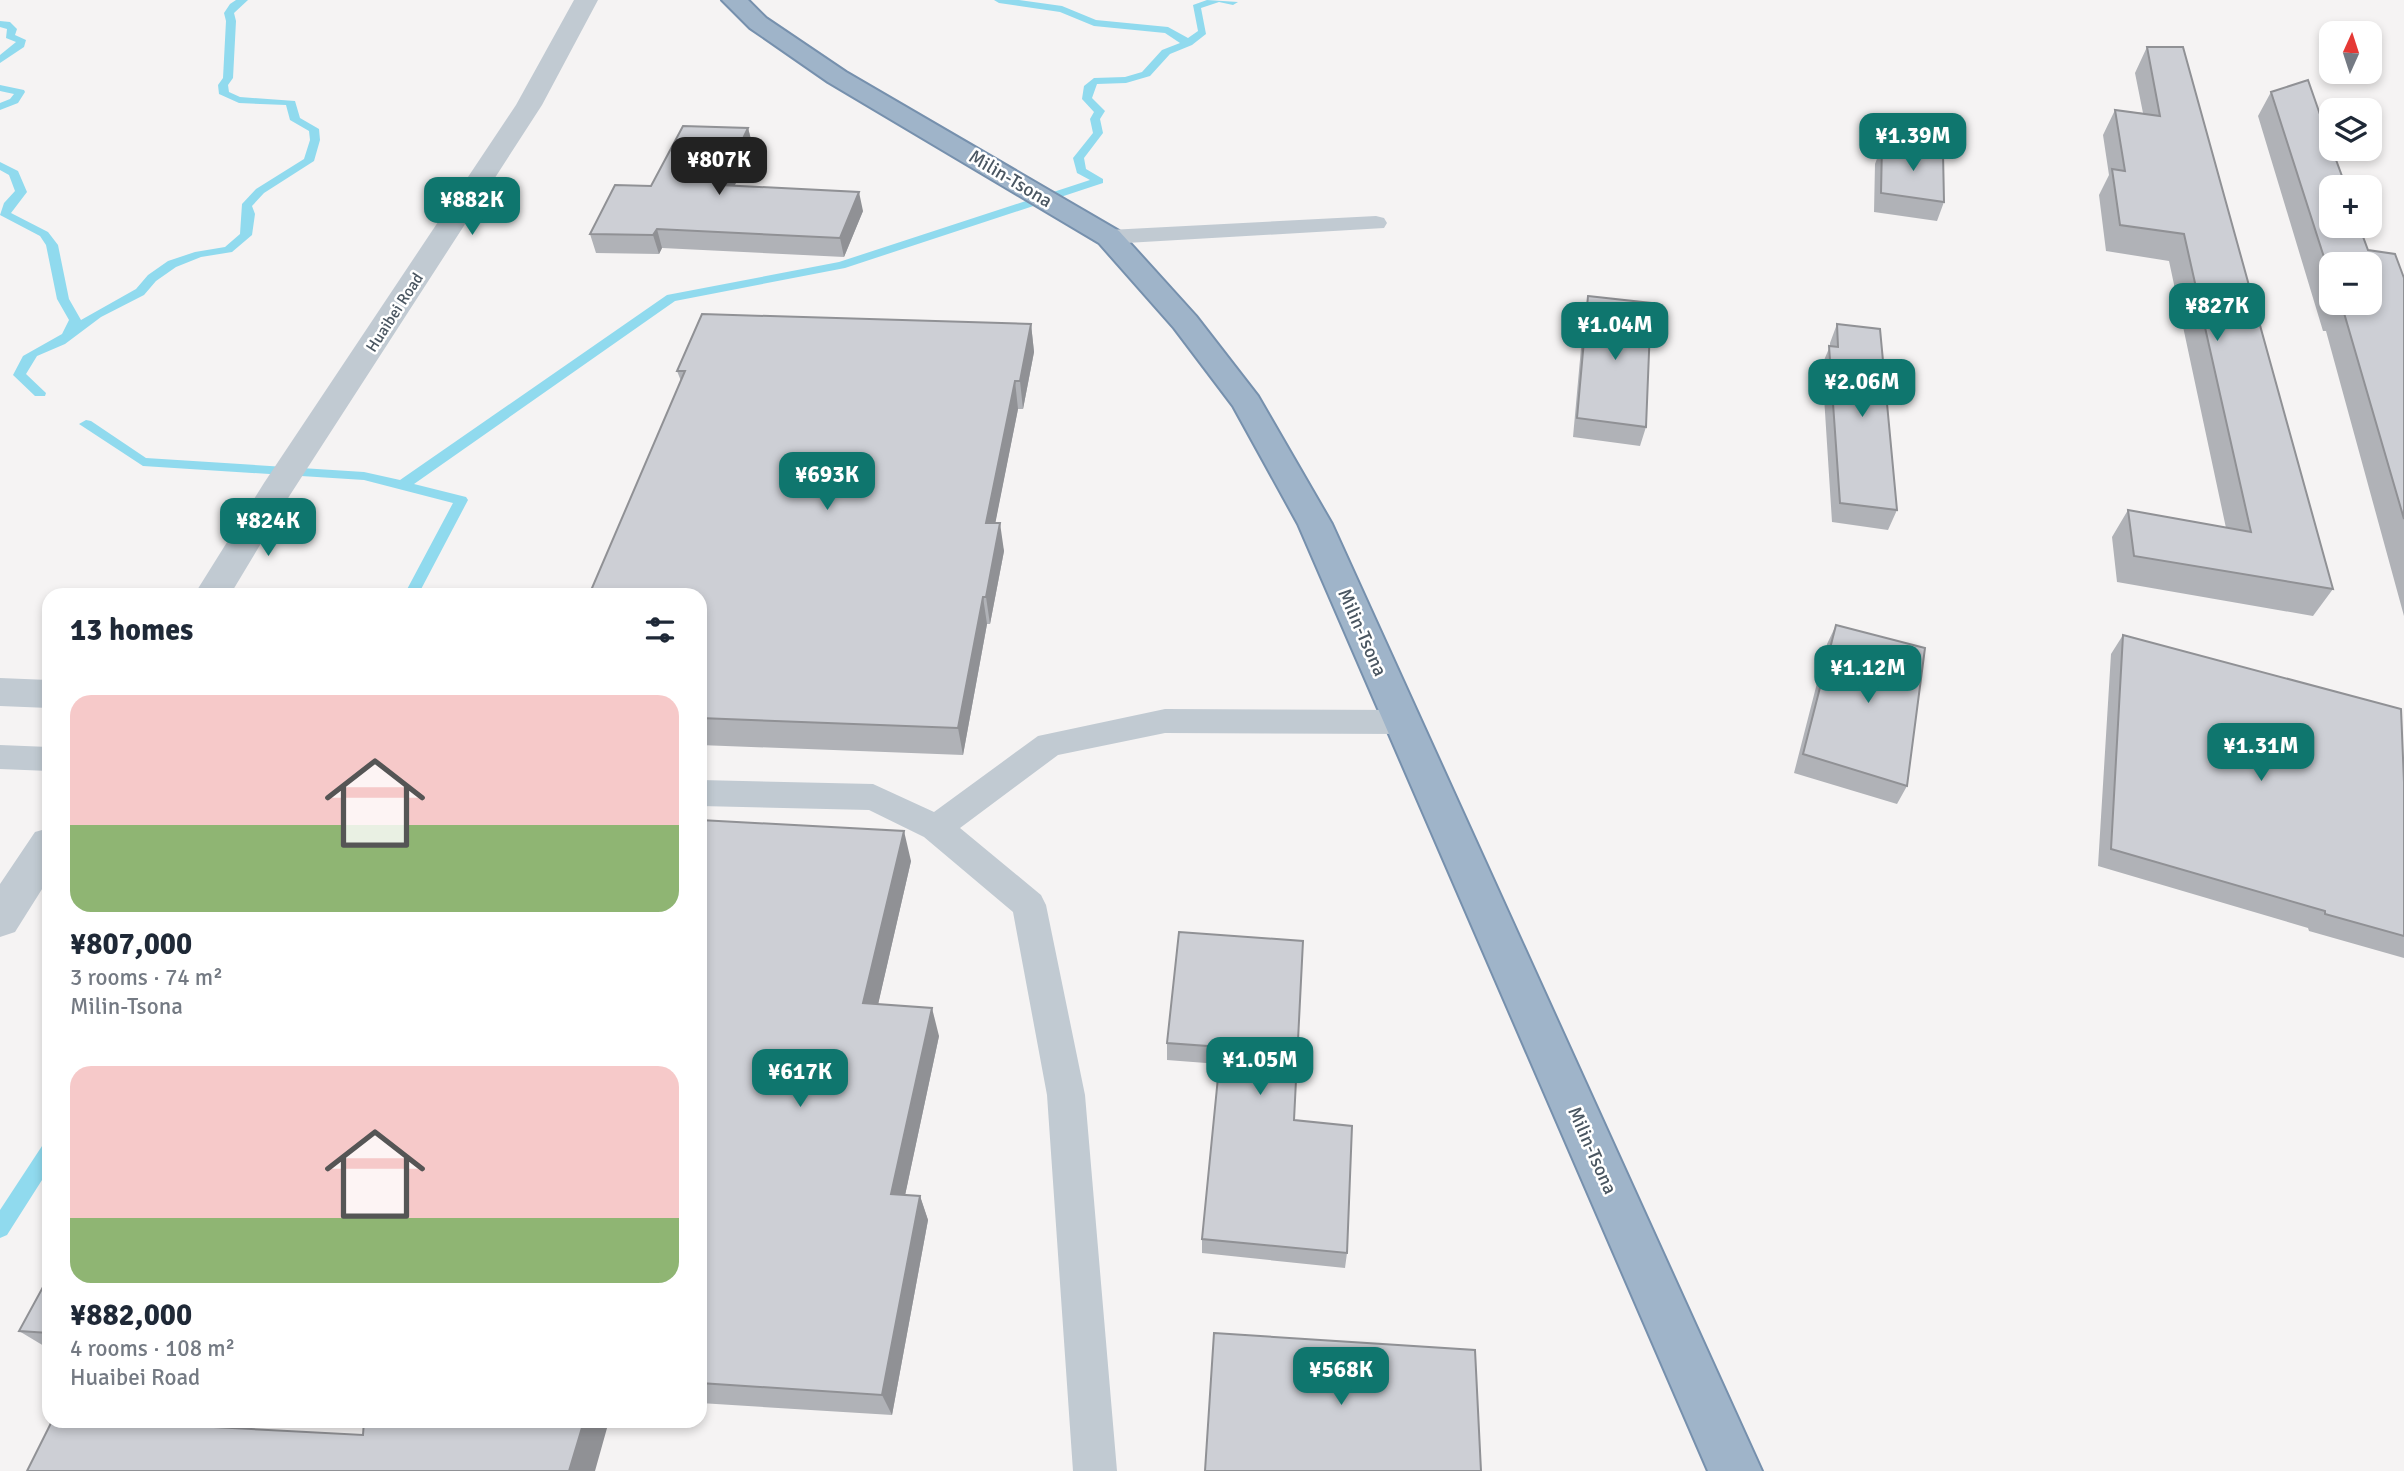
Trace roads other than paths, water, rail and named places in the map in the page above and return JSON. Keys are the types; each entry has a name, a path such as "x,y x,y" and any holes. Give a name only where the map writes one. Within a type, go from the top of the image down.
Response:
{"highway":[{"name":"Milin-Tsona","path":"734,0 758,23 837,77 1109,237 1185,322 1247,403 1315,524 1735,1471"}],"street":[{"name":"Huaibei Road","path":"216,588 276,491 529,105 586,0"},
{"path":"0,692 42,694"},
{"path":"0,919 42,855"}],"lane":[{"path":"1109,237 1376,223"},
{"path":"936,828 1048,745 1165,721 1403,722"},
{"path":"0,757 42,759"},
{"path":"707,793 873,797 936,828 1029,905 1066,1095 1096,1471"}],"waterway":[{"path":"71,332 97,314 140,292 152,278 172,264 199,254 228,250 246,235 249,214 246,206 260,191 309,161 315,140 314,129 295,120 291,103 239,100 224,94 223,85 228,78 231,21 229,13 233,6 243,0"},
{"path":"999,0 1062,9 1094,23 1168,30 1188,43"},
{"path":"1188,43 1203,32 1196,7 1216,0"},
{"path":"1221,0 1233,2 1232,0"},
{"path":"0,24 7,24 12,29 9,36 21,40 20,45 0,60"},
{"path":"402,485 671,298 841,265 1099,181 1081,171 1078,158 1098,133 1095,119 1100,111 1087,99 1089,86 1094,81 1126,80 1146,74 1166,52 1188,43"},
{"path":"0,88 20,92 14,101 0,107"},
{"path":"0,165 14,173 21,192 10,203 5,214 44,234 52,245 63,299 75,320 71,330 60,341 27,359 19,375 40,393"},
{"path":"86,424 143,462 364,476 402,485"},
{"path":"402,485 461,500 415,588"},
{"path":"0,1228 42,1163"}]}
